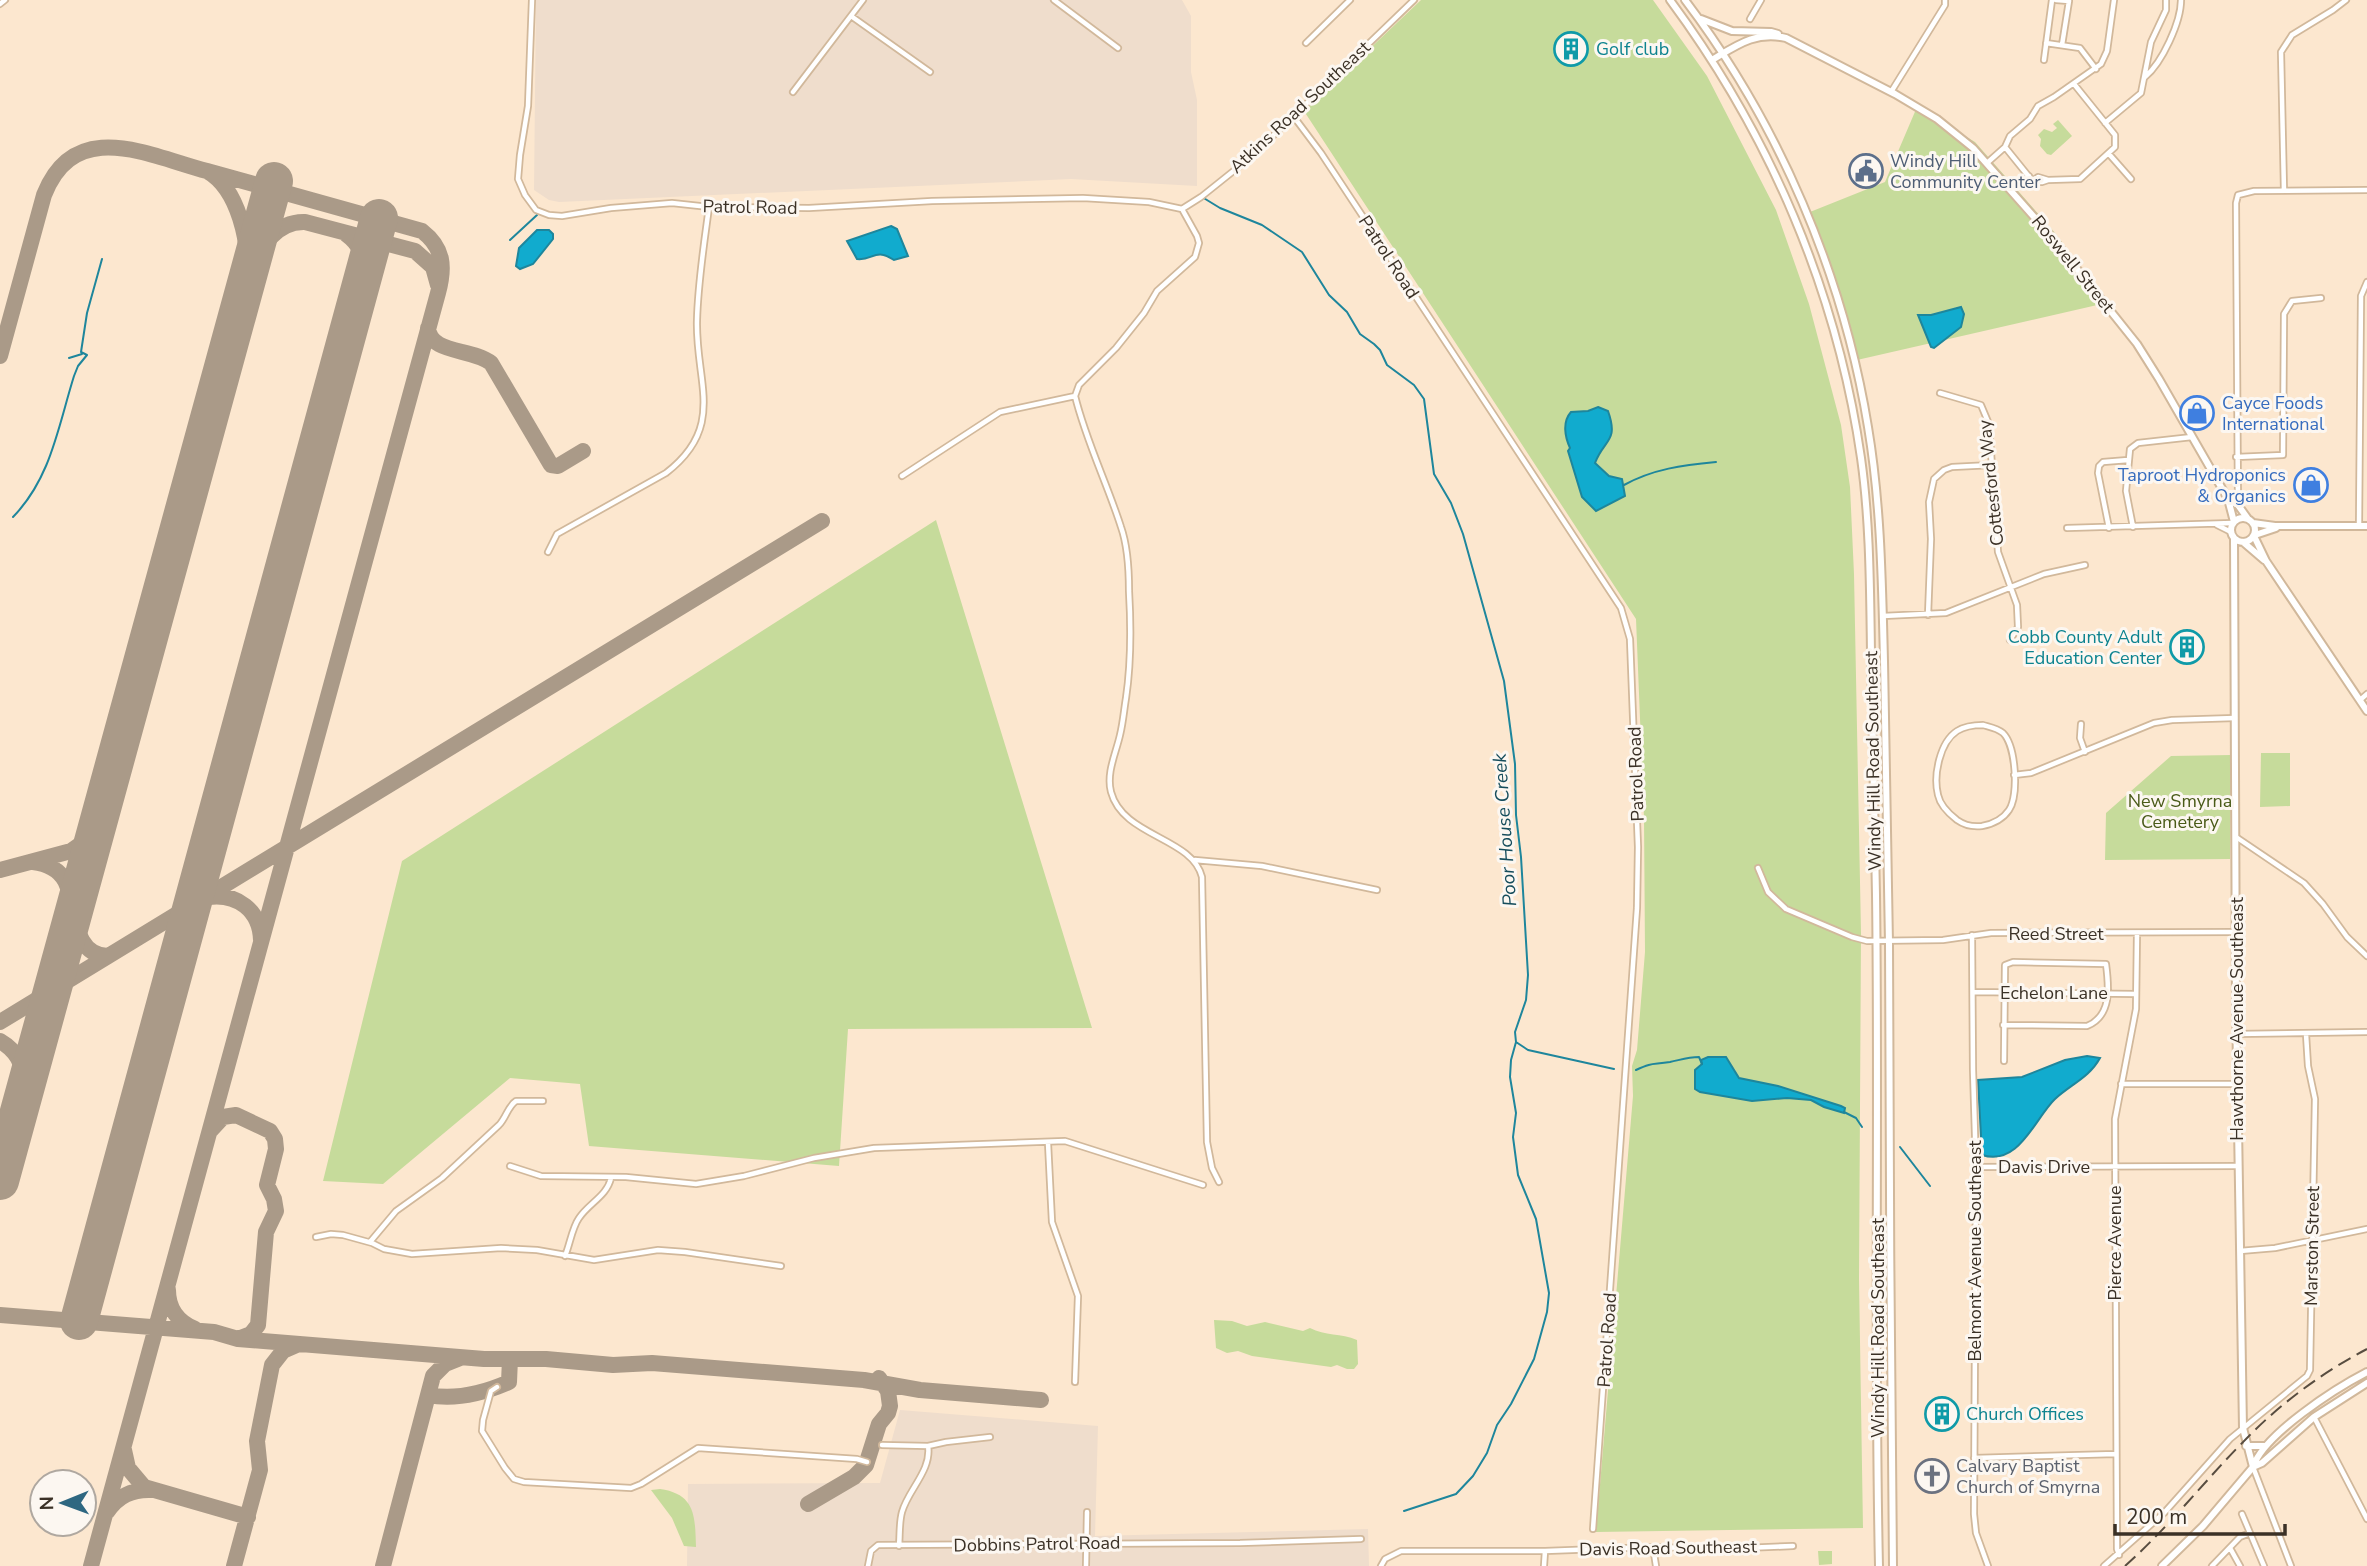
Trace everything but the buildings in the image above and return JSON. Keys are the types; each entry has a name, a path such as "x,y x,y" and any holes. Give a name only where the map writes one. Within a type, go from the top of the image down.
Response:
{"main road":[{"name":"Windy Hill Road Southeast","path":"1670,0 1712,60 1755,132 1799,228 1829,312 1853,411 1863,477 1869,555 1877,941 1879,1566"},
{"name":"Windy Hill Road Southeast","path":"1685,0 1722,54 1789,173 1828,267 1859,380 1871,445 1881,538 1883,616 1889,941 1893,1566"},
{"path":"1698,17 1725,30 1771,32 1786,38"},
{"name":"Roswell Street","path":"1712,60 1749,39 1767,36 1786,38 1891,92 1955,132 2012,190 2137,344 2227,496 2234,523"},
{"name":"Roswell Street","path":"2227,496 2250,521"},
{"path":"2266,561 2233,535 2234,523 2242,518 2281,526 2367,526"},
{"path":"2250,521 2266,561 2367,711"},
{"path":"2242,542 2281,526"},
{"name":"Hawthorne Avenue Southeast","path":"2233,535 2242,1428 2253,1467"},
{"name":"Hawthorne Avenue Southeast","path":"2233,570 2242,542"},
{"path":"2162,1566 2203,1526 2253,1467 2257,1455 2265,1446 2318,1402 2367,1372"},
{"path":"2253,1467 2262,1463 2314,1417 2367,1383"},
{"path":"2246,1446 2265,1446"}],"street":[{"path":"0,4 5,0"},
{"name":"Patrol Road","path":"532,0 528,107 518,179 536,210 562,216 611,208 673,203 709,207 809,208 932,201 1083,198 1149,202 1182,209"},
{"path":"793,92 863,0"},
{"path":"1054,0 1118,48"},
{"path":"1306,43 1350,0"},
{"name":"Atkins Road Southeast","path":"1182,209 1202,197 1234,171 1294,117 1414,0"},
{"path":"1750,19 1761,0"},
{"path":"1891,92 1945,5 1945,0"},
{"path":"2043,60 2054,0 2069,1 2062,45"},
{"path":"1987,163 2005,147 2010,136 2030,119 2038,106 2096,69 2105,57 2114,0"},
{"path":"2105,123 2141,93 2151,42 2166,10 2165,0"},
{"path":"2144,77 2156,68 2181,11 2181,0"},
{"path":"2284,191 2281,52 2292,35 2346,0"},
{"path":"851,16 930,72"},
{"path":"2046,43 2083,50 2096,69"},
{"path":"2005,147 2034,180 2038,177 2049,180 2080,179 2109,154 2115,147 2116,137 2074,84"},
{"name":"Patrol Road","path":"1294,117 1321,153 1621,608 1630,639 1636,781 1637,908 1593,1529"},
{"path":"2109,154 2131,179"},
{"path":"2012,190 2029,176"},
{"path":"2238,505 2238,195 2284,191 2367,190"},
{"path":"548,552 557,534 674,466 682,460 698,437 705,407 697,318 709,207"},
{"path":"1182,209 1199,243 1195,257 1157,291 1144,313 1116,348 1079,385 1075,396 1122,529 1127,556 1130,592 1127,685 1121,733 1111,769 1110,789 1113,799 1130,819 1193,859 1262,866 1377,890"},
{"path":"2359,526 2361,296 2367,282"},
{"path":"2236,457 2283,455 2284,314 2292,301 2321,298"},
{"name":"Cottesford Way","path":"1940,393 1981,405 1989,424 1998,552 2016,597 2018,627 2010,640"},
{"path":"902,475 1000,412 1075,396"},
{"path":"2133,527 2126,491 2130,449 2138,443 2192,437"},
{"path":"2109,528 2098,466 2103,462 2128,460"},
{"path":"1928,615 1931,539 1929,502 1934,480 1944,470 1952,467 1992,466"},
{"path":"2227,496 2236,484"},
{"path":"2067,528 2234,523"},
{"path":"2217,525 2233,535"},
{"path":"1883,616 1928,615 1958,610 2043,574 2085,565"},
{"path":"2360,700 2367,694"},
{"path":"2014,775 2031,773 2163,721 2235,718"},
{"path":"2081,724 2080,738 2085,752"},
{"path":"1983,725 2003,733 2013,754 2014,775 2014,796 2009,810 1997,822 1988,825 1970,826 1955,818 1945,809 1937,791 1938,772 1945,744 1960,729 1969,726 1983,725"},
{"path":"2236,837 2304,883 2347,937 2367,956"},
{"path":"1193,859 1201,871 1204,889 1207,1142 1212,1168 1219,1182"},
{"name":"Reed Street","path":"1758,868 1768,892 1786,909 1852,937 1877,941 1943,940 1972,935 2236,932"},
{"name":"Pierce Avenue","path":"2119,1555 2115,1114 2132,1035 2137,933"},
{"name":"Belmont Avenue Southeast","path":"1972,935 1976,1167 1975,1527 1988,1566"},
{"path":"2003,1025 2087,1026 2100,1019 2106,1008 2106,964 2013,962 2005,965 2003,1025 2004,1060"},
{"name":"Echelon Lane","path":"1972,992 2136,993"},
{"path":"2236,1034 2367,1032"},
{"name":"Marston Street","path":"2104,1566 2164,1513 2242,1428 2310,1370 2315,1099 2308,1066 2306,1034"},
{"path":"2121,1084 2237,1084"},
{"path":"370,1242 396,1211 442,1178 499,1125 506,1118 513,1103 543,1101"},
{"path":"1048,1142 1052,1222 1078,1296 1075,1382"},
{"path":"510,1166 541,1176 611,1177 696,1184 744,1177 814,1158 874,1148 1073,1142 1203,1185"},
{"name":"Davis Drive","path":"1976,1167 2238,1166"},
{"path":"565,1256 575,1224 581,1214 604,1193 611,1177"},
{"path":"2239,1251 2275,1248 2367,1229"},
{"path":"316,1237 331,1234 412,1254 501,1248 537,1250 594,1260 658,1250 781,1266"},
{"path":"497,1387 492,1391 482,1431 514,1479 524,1482 631,1488 698,1448 785,1452 867,1462"},
{"path":"2314,1417 2366,1517"},
{"path":"882,1445 928,1446 990,1437"},
{"path":"899,1546 902,1511 926,1465 928,1446"},
{"path":"1974,1458 2116,1454"},
{"path":"2253,1467 2291,1566"},
{"path":"1086,1566 1087,1512"},
{"path":"2242,1514 2264,1566"},
{"path":"2214,1565 2240,1537 2250,1532"},
{"name":"Dobbins Patrol Road","path":"868,1566 871,1551 878,1545 1361,1539"},
{"name":"Davis Road Southeast","path":"1381,1566 1385,1559 1401,1551 1793,1546"},
{"path":"1653,1547 1656,1566"},
{"path":"2230,1548 2240,1566"},
{"path":"1544,1566 1545,1551"}],"shaded area":[{"path":"536,0 1182,0 1191,16 1191,72 1197,100 1197,186 1071,179 559,202 549,200 534,190"},
{"path":"900,1410 1098,1426 1095,1536 1368,1529 1369,1566 687,1566 688,1484 880,1483"}],"green space":[{"path":"1421,0 1653,0 1707,76 1776,210 1809,304 1841,425 1850,487 1854,574 1861,933 1859,1279 1863,1528 1596,1532 1633,1096 1632,1066 1637,1050 1645,952 1644,818 1636,619 1304,111"},
{"path":"1917,107 1975,142 2056,234 2106,303 1857,360 1834,276 1810,212 1885,182"},
{"path":"2058,120 2072,136 2051,155 2047,154 2040,146 2041,139 2038,135 2044,129 2052,132 2057,128 2053,124"},
{"path":"936,520 1092,1028 848,1029 839,1166 589,1146 580,1084 510,1078 383,1184 323,1181 402,861"},
{"path":"2261,753 2290,753 2290,806 2260,807"},
{"name":"New Smyrna Cemetery","path":"2231,755 2230,859 2105,860 2106,813 2171,756"},
{"path":"1214,1320 1232,1321 1247,1326 1265,1322 1303,1331 1310,1328 1351,1338 1357,1340 1358,1364 1354,1369 1347,1369 1337,1365 1331,1367 1252,1356 1238,1351 1227,1353 1216,1348"},
{"path":"660,1489 681,1496 687,1502 694,1517 696,1547 684,1546 672,1518 651,1490"},
{"path":"1818,1551 1832,1551 1832,1564 1819,1565"}],"water":[{"path":"891,226 897,229 908,256 894,260 878,254 857,259 847,241"},
{"path":"537,230 549,230 553,239 533,264 520,269 516,266 519,248"},
{"path":"1961,307 1964,314 1961,327 1934,348 1931,347 1918,315 1931,315"},
{"path":"1598,407 1608,411 1612,429 1609,440 1595,463 1609,476 1622,479 1625,496 1596,511 1582,497 1568,451 1570,448 1565,430 1566,420 1571,412 1588,411"},
{"path":"2087,1056 2100,1058 2085,1076 2055,1099 2016,1148 1995,1157 1982,1155 1978,1080 2022,1077 2065,1060"},
{"path":"1708,1057 1726,1057 1739,1078 1778,1086 1841,1106 1845,1108 1844,1113 1811,1100 1787,1098 1752,1101 1700,1092 1695,1089 1695,1070 1702,1064 1701,1060"}],"waterway":[{"name":"Poor House Creek","path":"1202,197 1220,208 1262,225 1302,252 1329,295 1347,312 1360,334 1380,350 1387,365 1414,385 1424,399 1434,474 1451,503 1463,534 1504,681 1515,764 1516,815 1528,975 1526,1000 1515,1032 1516,1042 1511,1060 1510,1077 1516,1113 1513,1137 1518,1175 1536,1219 1549,1293 1547,1312 1534,1359 1497,1425 1487,1453 1473,1476 1456,1494 1404,1511"},
{"path":"510,240 537,215"},
{"path":"13,517 26,502 45,469 74,376 87,355 81,352 87,313 102,259"},
{"path":"69,358 82,354"},
{"path":"1624,485 1668,469 1716,462"},
{"path":"1516,1042 1528,1050 1614,1069"},
{"path":"1636,1070 1695,1057 1699,1057 1702,1064"},
{"path":"1844,1112 1856,1118 1862,1127"},
{"path":"1900,1147 1930,1186"}],"taxiway":[{"path":"0,356 44,195 57,171 74,156 93,149 115,148 137,151 207,171"},
{"path":"91,1566 438,293 442,266 439,251 422,231 207,171 218,179 235,204 247,249 247,277"},
{"path":"249,272 264,245 277,231 294,223 305,222 415,251 433,267 438,285"},
{"path":"346,234 361,252 364,274"},
{"path":"428,328 436,342 444,347 483,358 491,363 551,465 558,466 583,451"},
{"path":"0,1022 822,521"},
{"path":"0,870 71,851 88,839 98,822"},
{"path":"33,862 53,869 65,881 71,898 72,919"},
{"path":"208,897 228,898 245,906 256,920 261,940"},
{"path":"75,910 79,933 87,947 92,952 108,956"},
{"path":"0,1041 13,1051 20,1063 24,1077 24,1093"},
{"path":"0,1315 214,1332 238,1339 251,1334 258,1325 266,1232 276,1211 267,1185 276,1149 275,1139 270,1131 236,1115 223,1117 210,1131"},
{"path":"168,1290 175,1314 195,1329"},
{"path":"238,1339 484,1359 546,1359 613,1365 652,1363 864,1380 920,1390 1041,1400"},
{"path":"234,1566 260,1470 257,1441 272,1365 283,1351 299,1344"},
{"path":"383,1566 433,1376 445,1364 460,1358"},
{"path":"428,1395 448,1397 469,1394 509,1382 510,1359"},
{"path":"808,1504 854,1477 866,1465 879,1424 890,1406 888,1391 879,1378"},
{"path":"124,1450 128,1468 144,1487 248,1517"},
{"path":"107,1512 126,1495 152,1490"}],"runway":[{"path":"0,1181 274,181"},
{"path":"79,1321 379,218"}],"railway":[{"path":"2125,1566 2260,1425 2319,1378 2367,1349"}],"place":[{"name":"Golf club","path":"1571,49"},
{"name":"Windy Hill Community Center","path":"1866,171"},
{"name":"Cayce Foods International","path":"2197,413"},
{"name":"Taproot Hydroponics & Organics","path":"2311,485"},
{"name":"Cobb County Adult Education Center","path":"2187,647"},
{"name":"Church Offices","path":"1942,1414"},
{"name":"Calvary Baptist Church of Smyrna","path":"1932,1476"}]}
